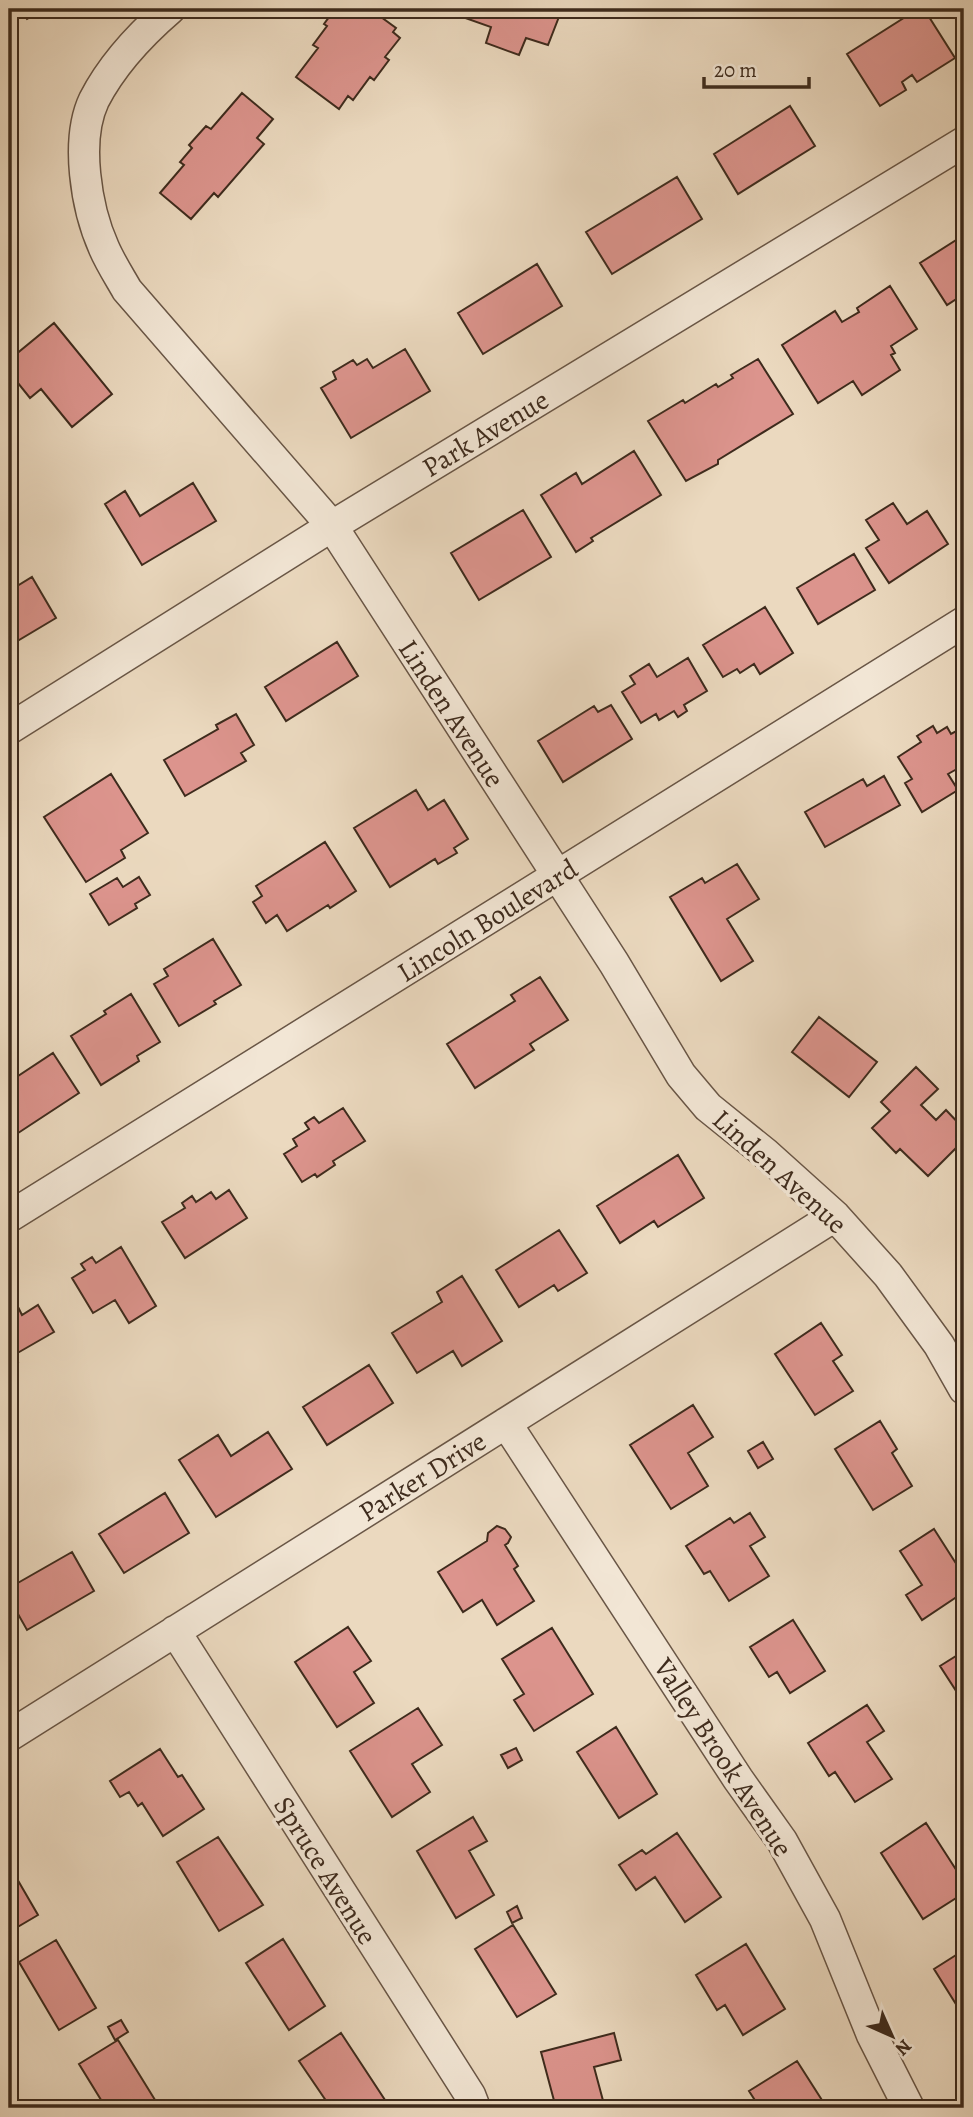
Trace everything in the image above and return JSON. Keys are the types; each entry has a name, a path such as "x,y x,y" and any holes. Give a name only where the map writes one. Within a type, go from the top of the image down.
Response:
{"street":[{"name":"Linden Avenue","path":"170,9 110,73 93,102 85,128 84,156 90,208 103,247 127,290 332,526 614,964 681,1075 708,1107 765,1153 835,1216 888,1275 939,1345 964,1389"},
{"name":"Park Avenue","path":"9,729 332,526 964,142"},
{"name":"Lincoln Boulevard","path":"9,1217 964,622"},
{"name":"Parker Drive","path":"9,1736 835,1216"},
{"name":"Valley Brook Avenue","path":"506,1423 730,1767 782,1841 825,1919 872,2035 909,2108"},
{"name":"Spruce Avenue","path":"175,1631 470,2095 475,2108"}],"building":[{"path":"20,9 44,9 27,19"},
{"path":"335,9 346,13 349,9 370,9 396,28 393,32 400,38 385,57 389,60 374,80 370,77 353,100 348,96 339,109 296,77 318,48 313,45"},
{"path":"440,9 562,9 548,45 526,38 519,55 486,43 491,27"},
{"path":"918,9 924,9 955,58 917,82 912,75 902,82 906,90 880,106 847,54"},
{"path":"242,93 273,119 257,138 264,144 218,197 214,193 191,219 160,193 184,165 180,162 192,148 189,145 206,126 211,129"},
{"path":"790,106 815,146 738,194 714,154"},
{"path":"677,177 702,219 612,274 586,232"},
{"path":"964,235 964,294 947,305 920,263"},
{"path":"537,264 562,306 483,354 458,313"},
{"path":"890,286 917,329 891,346 895,353 891,355 900,370 862,395 853,381 818,403 782,345 835,311 842,322 859,312 857,308"},
{"path":"54,323 112,394 72,427 41,389 30,398 9,372 9,360"},
{"path":"405,349 430,391 351,438 321,388 336,379 333,372 353,360 357,365 367,359 373,368"},
{"path":"758,359 793,414 718,460 718,464 686,481 648,421 683,400 685,403 716,384 718,387 733,378 731,375"},
{"path":"634,451 661,495 591,538 593,541 576,552 541,495 576,473 582,484"},
{"path":"193,483 216,521 142,565 105,504 125,491 140,516"},
{"path":"893,503 907,524 927,511 948,544 889,583 866,548 879,540 866,520"},
{"path":"523,510 551,557 479,600 451,553"},
{"path":"854,554 875,590 818,624 797,588"},
{"path":"32,577 56,618 9,646 9,591"},
{"path":"765,607 793,653 760,674 754,664 740,673 737,669 723,677 703,645"},
{"path":"337,642 358,676 286,721 265,687"},
{"path":"688,658 707,691 684,705 687,711 678,717 674,711 659,720 656,714 641,723 622,692 635,684 630,676 649,664 657,677"},
{"path":"611,705 632,739 563,782 538,741 594,706 598,712"},
{"path":"236,714 254,745 241,753 246,761 185,796 164,760 218,729 216,725"},
{"path":"933,726 937,733 947,727 951,734 964,727 964,765 948,774 958,790 922,812 905,783 912,779 898,757 921,742 917,736"},
{"path":"111,774 148,833 121,850 125,858 86,882 44,817"},
{"path":"884,776 900,805 825,847 805,812 863,779 867,786"},
{"path":"416,790 428,810 444,800 468,839 454,848 457,853 438,864 435,859 390,887 354,828"},
{"path":"325,842 356,891 287,931 277,915 266,923 253,902 262,896 256,886"},
{"path":"737,864 759,899 727,919 753,961 721,981 670,897 702,878 705,883"},
{"path":"139,877 150,895 135,904 137,908 109,925 90,894 117,878 123,887"},
{"path":"213,939 241,985 179,1026 154,984 168,976 164,969"},
{"path":"540,977 568,1020 530,1044 534,1050 475,1088 447,1044 515,1001 511,995"},
{"path":"131,994 160,1042 137,1056 139,1061 101,1085 71,1036"},
{"path":"819,1017 877,1062 849,1097 792,1052"},
{"path":"53,1053 79,1093 9,1139 9,1082"},
{"path":"916,1067 938,1089 921,1105 936,1120 946,1110 964,1129 964,1140 928,1176 900,1149 896,1153 872,1128 890,1111 881,1102"},
{"path":"343,1108 365,1141 333,1161 335,1165 317,1177 315,1174 302,1182 284,1154 297,1146 293,1139 309,1129 305,1123 314,1117 319,1123"},
{"path":"678,1155 704,1198 658,1227 654,1221 620,1243 597,1206"},
{"path":"229,1190 247,1218 185,1258 162,1222 185,1208 182,1203 192,1196 196,1202 211,1192 216,1199"},
{"path":"559,1230 587,1273 558,1291 554,1285 519,1307 496,1270"},
{"path":"121,1247 156,1306 129,1323 115,1300 93,1313 72,1278 85,1270 81,1264 92,1257 96,1263"},
{"path":"462,1276 502,1341 462,1366 453,1351 417,1373 392,1333 442,1302 437,1292"},
{"path":"38,1305 54,1332 14,1355 18,1362 9,1368 9,1312 18,1307 22,1315"},
{"path":"821,1323 842,1355 833,1361 853,1391 815,1415 775,1354"},
{"path":"369,1365 393,1403 327,1445 303,1407"},
{"path":"693,1405 713,1437 688,1453 708,1486 671,1509 630,1445"},
{"path":"880,1421 897,1449 892,1453 912,1486 873,1510 835,1449"},
{"path":"268,1432 292,1469 216,1517 179,1460 218,1435 231,1456"},
{"path":"763,1442 773,1459 758,1468 748,1451"},
{"path":"165,1493 189,1533 124,1573 99,1534"},
{"path":"750,1513 765,1537 750,1546 769,1576 729,1601 710,1571 704,1574 686,1546 730,1518 734,1523"},
{"path":"497,1526 505,1529 511,1537 505,1545 518,1566 514,1569 534,1601 497,1625 482,1600 463,1612 438,1572 487,1541 488,1533"},
{"path":"934,1529 964,1576 964,1592 922,1620 906,1595 922,1585 900,1551"},
{"path":"72,1552 94,1591 27,1630 9,1598 9,1588"},
{"path":"793,1620 825,1671 790,1693 777,1672 769,1677 750,1647"},
{"path":"348,1627 371,1661 354,1672 374,1703 337,1727 295,1662"},
{"path":"552,1628 593,1694 534,1731 514,1700 524,1694 502,1659"},
{"path":"964,1651 964,1694 960,1697 940,1666"},
{"path":"867,1705 884,1731 867,1742 892,1779 855,1802 835,1772 829,1776 808,1743"},
{"path":"418,1708 442,1745 412,1764 430,1792 392,1817 350,1751"},
{"path":"616,1727 657,1794 619,1818 577,1752"},
{"path":"516,1748 522,1760 508,1768 501,1755"},
{"path":"160,1749 178,1777 182,1775 204,1809 163,1836 142,1803 138,1806 129,1792 120,1797 110,1781"},
{"path":"473,1817 487,1841 469,1851 494,1895 456,1918 417,1851"},
{"path":"926,1823 964,1882 964,1893 923,1919 881,1853"},
{"path":"677,1833 721,1897 685,1922 655,1877 636,1890 619,1865 642,1850 646,1854"},
{"path":"218,1837 263,1905 219,1931 177,1862"},
{"path":"9,1865 38,1915 9,1932"},
{"path":"517,1906 522,1918 512,1923 507,1912"},
{"path":"513,1925 556,1994 517,2017 475,1949"},
{"path":"283,1939 325,2006 289,2030 246,1963"},
{"path":"56,1940 96,2008 59,2030 19,1962"},
{"path":"746,1944 785,2009 743,2035 725,2005 717,2010 696,1975"},
{"path":"964,1950 964,2017 934,1969"},
{"path":"121,2020 128,2032 115,2040 108,2027"},
{"path":"341,2033 385,2100 373,2108 331,2108 299,2061"},
{"path":"614,2033 621,2060 594,2067 605,2108 556,2108 541,2052"},
{"path":"118,2040 160,2108 106,2108 79,2064"},
{"path":"797,2061 827,2108 760,2108 749,2091"}]}
